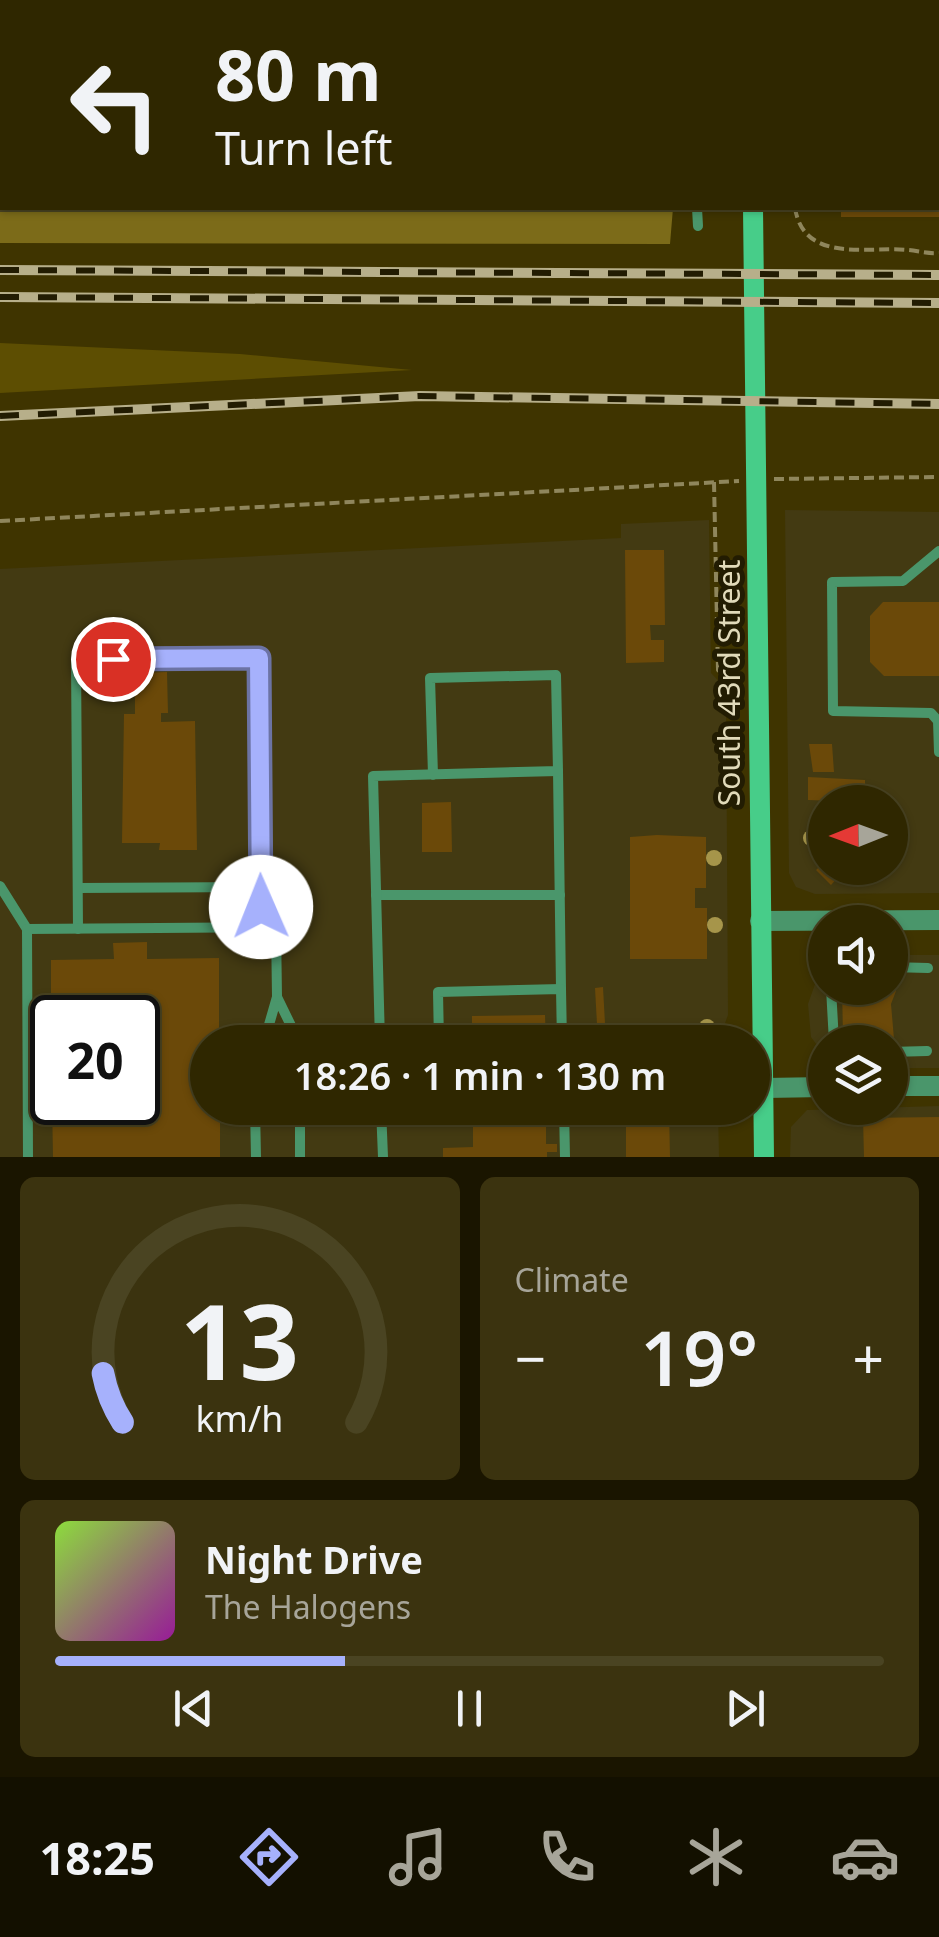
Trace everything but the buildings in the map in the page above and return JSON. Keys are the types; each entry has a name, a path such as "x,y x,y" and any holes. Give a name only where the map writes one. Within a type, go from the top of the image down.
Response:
{"main road":[{"name":"South 43rd Street","path":"753,210 763,1025"},
{"name":"South 43rd Street","path":"764,1125 764,1157"}],"street":[{"path":"760,921 939,920"},
{"path":"908,1086 939,1086"},
{"path":"770,1088 808,1087"}],"lane":[{"path":"697,210 698,226"},
{"path":"939,551 903,581 832,582 833,711 931,714 938,721 939,752"},
{"path":"78,929 76,659 259,658 262,927"},
{"path":"432,774 430,678 556,675 562,1025"},
{"path":"380,1025 373,776 558,770"},
{"path":"0,886 26,929 28,1157"},
{"path":"78,888 261,887"},
{"path":"376,895 560,895"},
{"path":"26,929 276,927 276,997 269,1025"},
{"path":"908,967 928,968"},
{"path":"439,1025 438,992 561,989"},
{"path":"276,997 290,1025"},
{"path":"908,1052 927,1051"},
{"path":"255,1125 256,1157"},
{"path":"300,1125 300,1157"},
{"path":"382,1125 383,1157"},
{"path":"564,1125 565,1157"}],"path":[{"path":"795,210 797,222 814,240 832,248 939,254"},
{"path":"813,477 939,477"},
{"path":"0,521 714,482 718,670 730,682"}],"shaded area":[{"path":"0,210 673,210 670,244 0,243"},
{"path":"0,343 240,354 412,370 0,393"},
{"path":"785,510 939,512 939,893 815,894 796,887 789,873"},
{"path":"709,520 711,673 726,689 728,1015 724,1025 190,1025 190,1125 718,1125 719,1157 0,1157 0,569 621,538 621,524"},
{"path":"908,955 939,955 939,1068 908,1068 908,1025 810,1025 808,1005 908,1005"},
{"path":"939,1106 939,1157 790,1157 791,1127 807,1110 808,1125 908,1125 908,1107"}],"railway":[{"path":"0,270 939,275"},
{"path":"0,297 939,303"},
{"path":"0,416 420,396 939,404"}],"route":[{"path":"113,659 259,658 261,907"}]}
